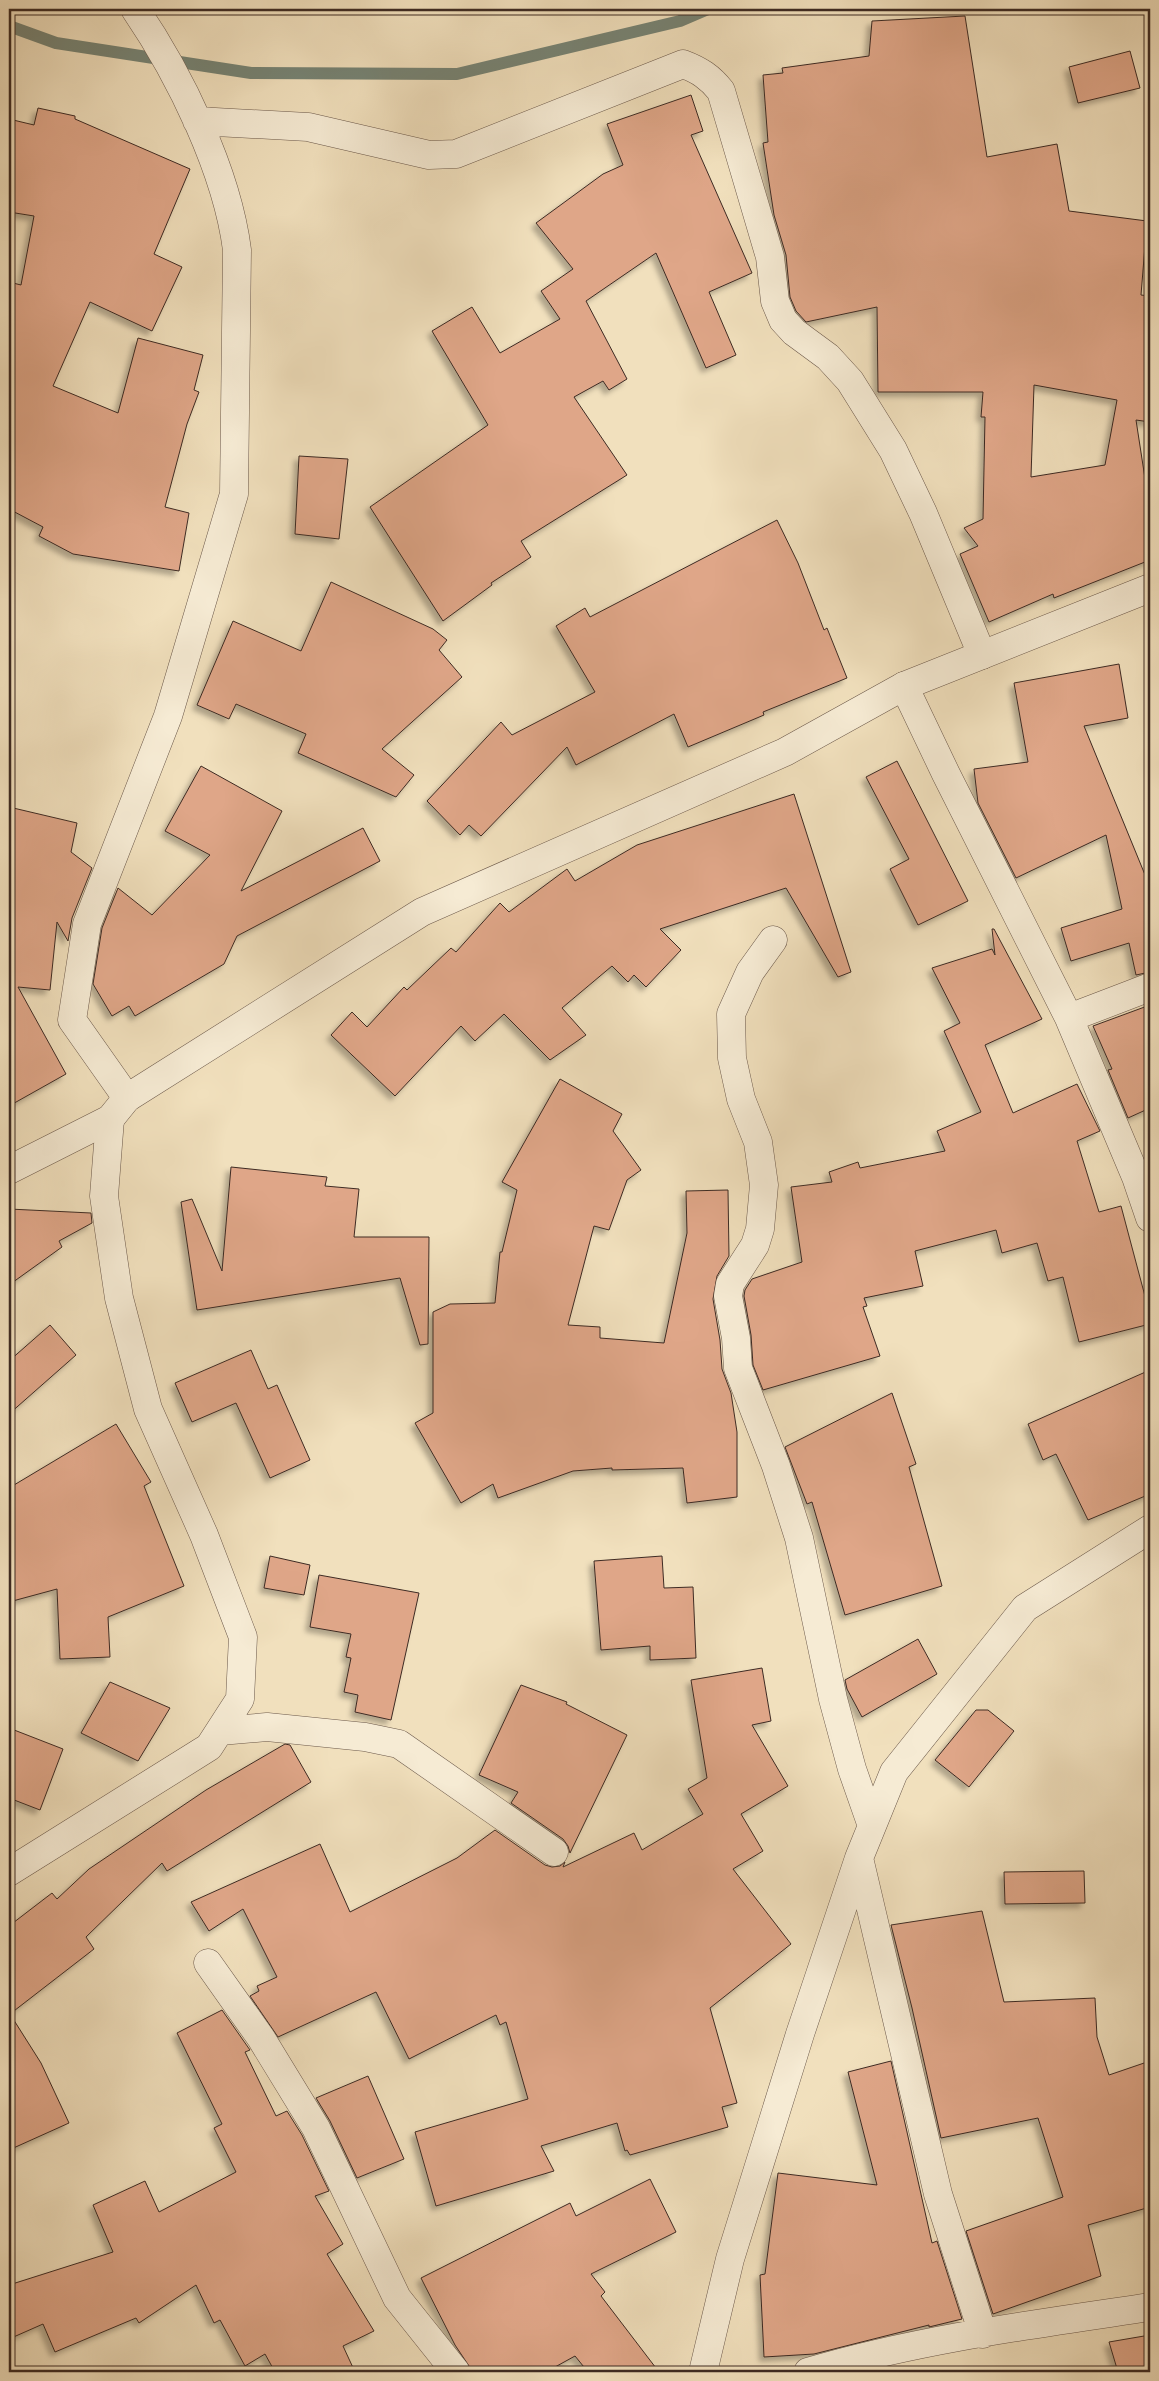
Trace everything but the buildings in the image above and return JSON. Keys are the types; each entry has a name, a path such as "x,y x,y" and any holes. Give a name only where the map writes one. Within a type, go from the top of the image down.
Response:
{"street":[{"path":"9,1872 209,1747 240,1699 243,1637 204,1535 148,1409 119,1298 104,1196 118,1109 72,1020 87,924 168,716 234,494 237,250 233,219 197,121 171,67 135,9"},
{"path":"197,121 308,127 429,154 456,154 683,64 697,69 710,77 721,91 770,257 775,301 783,320 794,332 828,357 850,380 893,450 923,513 982,655"},
{"path":"9,1170 118,1109 422,912 785,752 904,686 1150,588"},
{"path":"904,686 946,774 1069,1018 1136,1177 1150,1218"},
{"path":"773,940 750,972 731,1014 732,1058 741,1099 758,1142 764,1185 760,1229 755,1245 730,1284 728,1296 736,1338 738,1368 776,1466 799,1538 833,1699 852,1768 872,1826"},
{"path":"1069,1018 1150,987"},
{"path":"703,2372 730,2259 800,2034 859,1858 894,1772 1025,1608 1150,1529"},
{"path":"220,1730 267,1727 365,1736 399,1744 554,1852"},
{"path":"859,1858 938,2194 983,2334"},
{"path":"208,1963 262,2038 316,2128 397,2298 456,2372"},
{"path":"808,2372 852,2359 983,2334 1150,2308"}],"waterway":[{"path":"9,26 56,43 251,73 457,74 680,21 708,9"}]}
